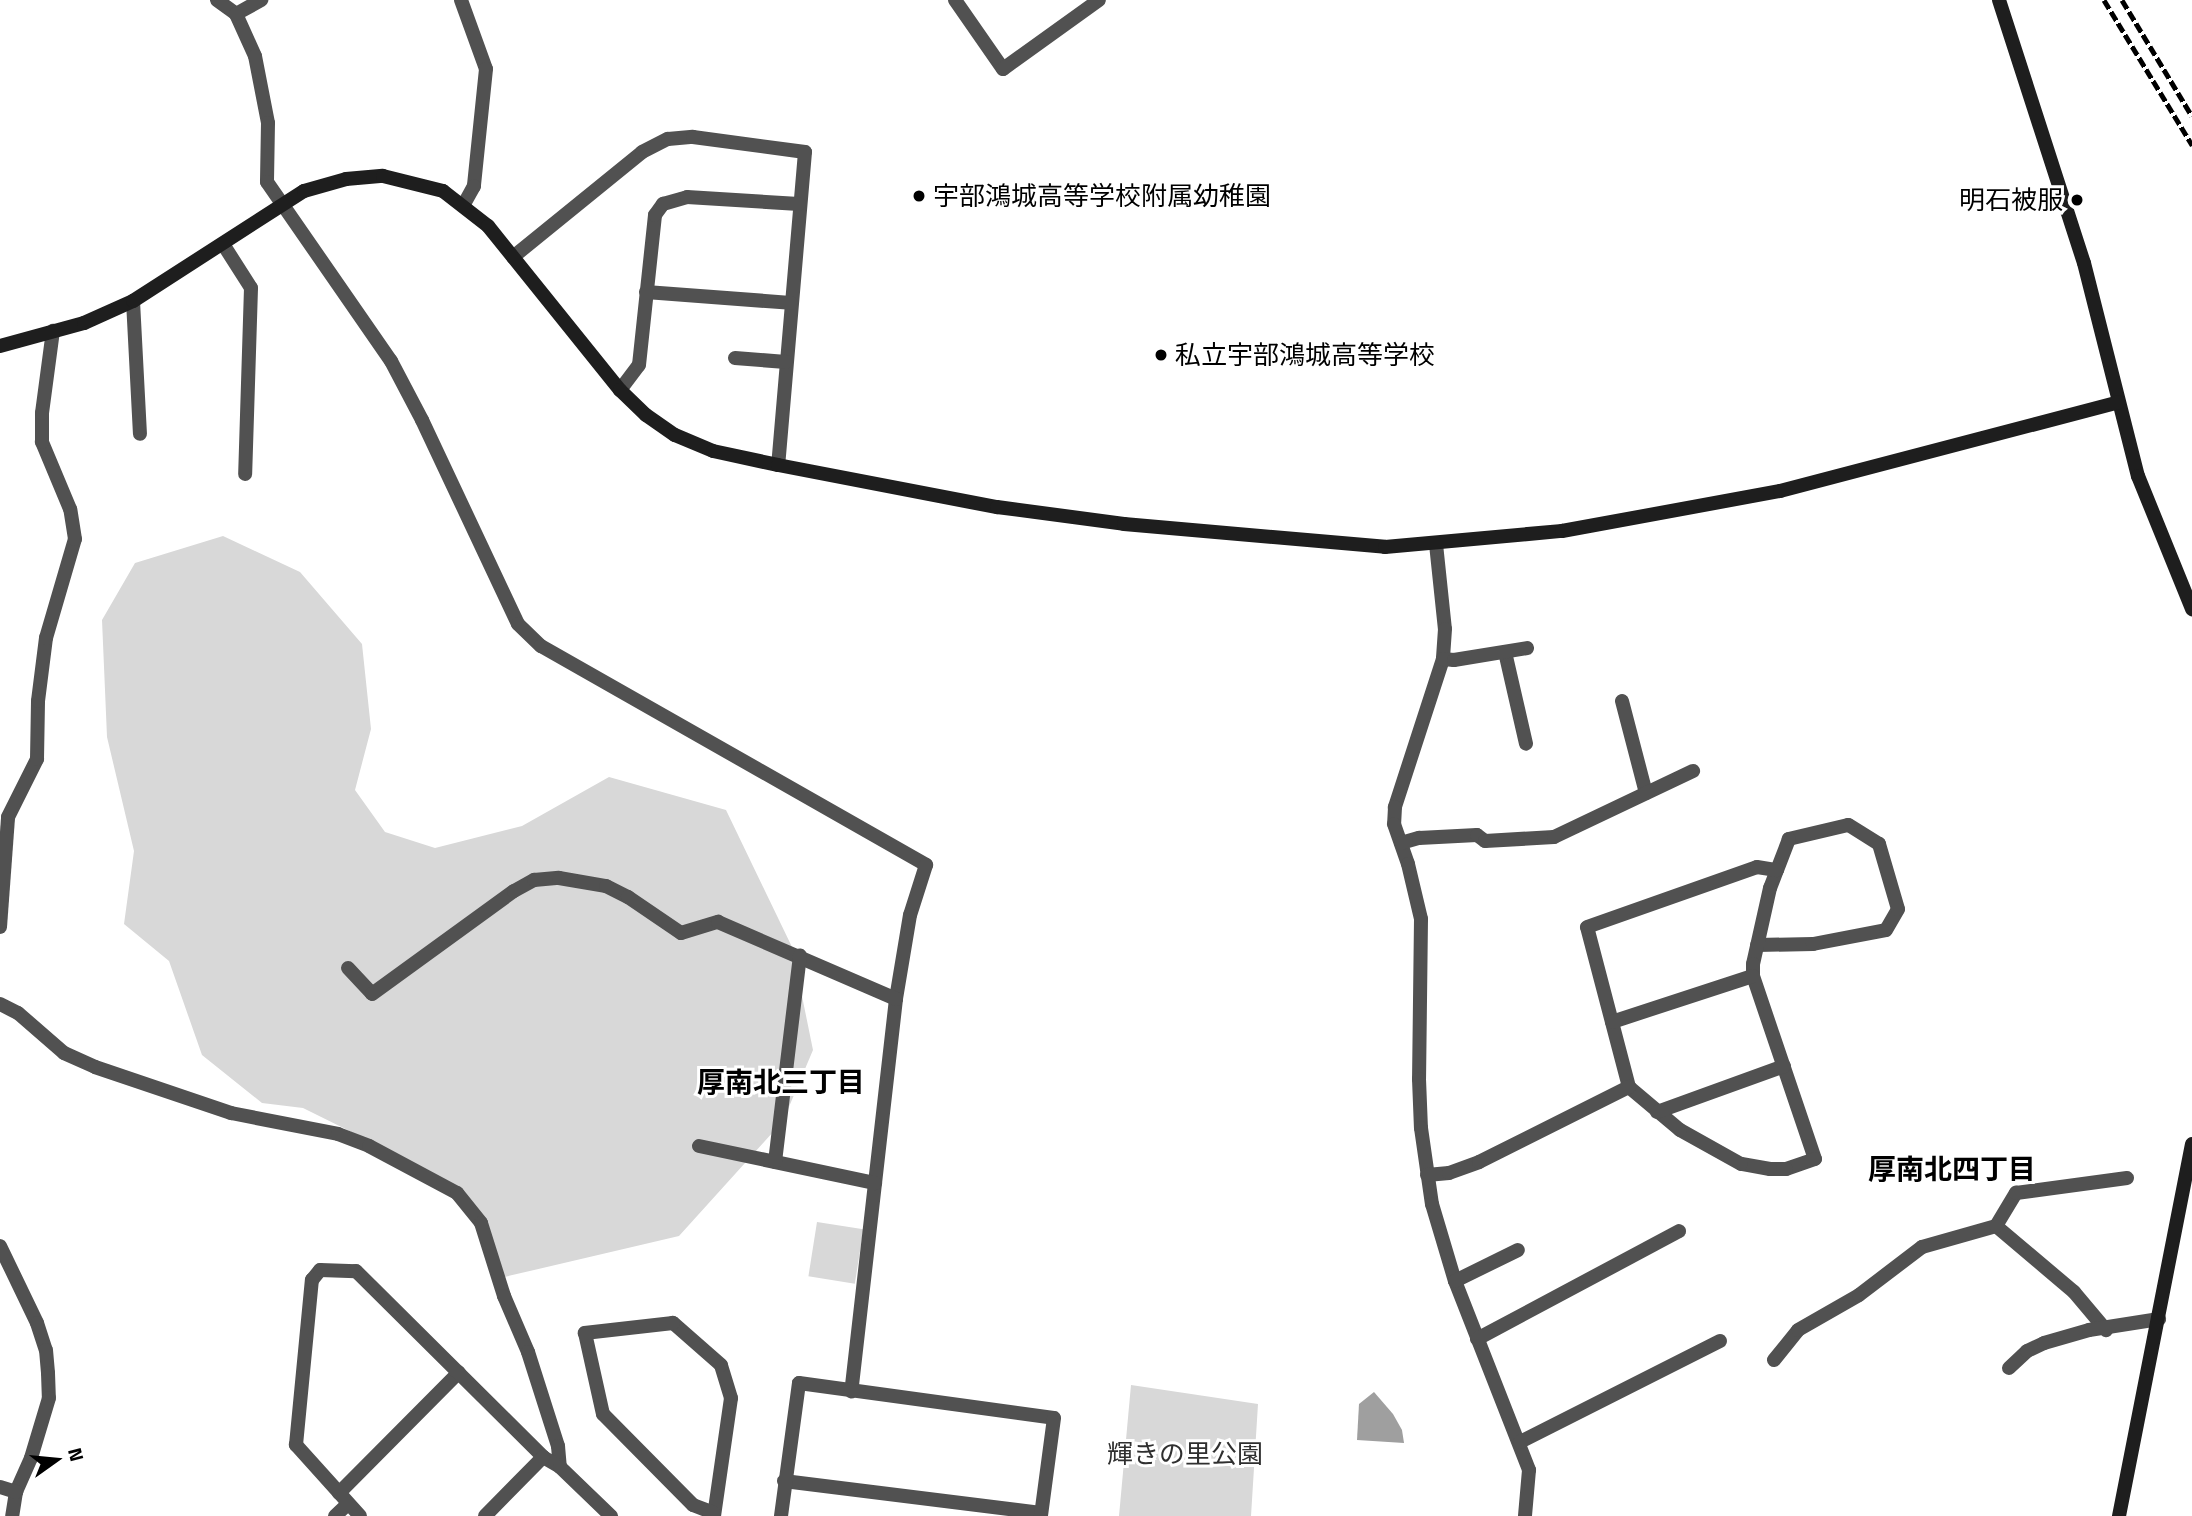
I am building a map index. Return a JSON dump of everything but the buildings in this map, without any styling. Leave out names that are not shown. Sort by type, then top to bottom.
[{"type":"street","points":[[217,0],[236,15],[248,36],[264,92],[268,123],[267,182],[391,361],[422,419],[510,610],[526,634],[541,646],[926,864],[910,915],[896,999],[851,1391]]},
{"type":"street","points":[[236,15],[261,0]]},
{"type":"street","points":[[461,0],[486,69],[474,186],[464,204]]},
{"type":"street","points":[[955,0],[1003,69],[1099,0]]},
{"type":"street","points":[[1999,0],[2084,263],[2138,476],[2192,609]]},
{"type":"street","points":[[513,257],[642,152],[668,139],[694,137],[804,152],[778,465]]},
{"type":"street","points":[[0,346],[84,323],[133,301],[304,191],[325,183],[383,176],[425,184],[464,204],[488,226],[620,390],[646,415],[675,435],[713,452],[778,465],[997,507],[1124,524],[1385,547],[1562,531],[1780,491],[2119,402]]},
{"type":"street","points":[[620,390],[639,365],[655,215],[663,204],[687,197],[799,204]]},
{"type":"street","points":[[223,244],[251,288],[245,474]]},
{"type":"street","points":[[646,292],[791,303]]},
{"type":"street","points":[[133,301],[140,434]]},
{"type":"street","points":[[0,927],[8,817],[37,759],[38,701],[46,638],[75,539],[70,509],[42,442],[42,413],[53,331]]},
{"type":"street","points":[[735,358],[786,362]]},
{"type":"street","points":[[1436,544],[1445,629],[1443,659],[1395,807],[1394,824],[1421,919],[1419,1079],[1432,1204],[1455,1281],[1529,1470],[1525,1516]]},
{"type":"street","points":[[1443,659],[1454,660],[1527,648]]},
{"type":"street","points":[[1505,652],[1526,744]]},
{"type":"street","points":[[1622,701],[1646,793]]},
{"type":"street","points":[[1401,843],[1419,838],[1477,835],[1485,841],[1554,837],[1693,771]]},
{"type":"street","points":[[1757,945],[1813,944],[1886,930],[1898,909],[1879,844],[1848,825],[1788,839],[1777,870],[1757,945],[1753,976],[1815,1159],[1786,1168],[1770,1169],[1741,1164],[1680,1129],[1629,1087],[1587,927],[1757,867],[1777,870]]},
{"type":"street","points":[[348,968],[372,995],[514,891],[534,880],[559,878],[606,886],[628,897],[681,933],[718,922],[896,999]]},
{"type":"street","points":[[775,1162],[800,956]]},
{"type":"street","points":[[1612,1022],[1753,976]]},
{"type":"street","points":[[0,1004],[18,1013],[64,1054],[95,1067],[231,1113],[338,1134],[369,1146],[457,1192],[481,1223],[504,1296],[528,1352],[558,1446],[560,1467]]},
{"type":"street","points":[[1657,1112],[1784,1066]]},
{"type":"street","points":[[1427,1175],[1449,1173],[1479,1162],[1629,1087]]},
{"type":"street","points":[[2119,1516],[2192,1144]]},
{"type":"street","points":[[699,1146],[875,1183]]},
{"type":"street","points":[[1774,1360],[1798,1330],[1859,1295],[1922,1247],[1996,1226],[2016,1193],[2127,1178]]},
{"type":"street","points":[[1996,1226],[2074,1292],[2106,1330]]},
{"type":"street","points":[[1477,1339],[1679,1231]]},
{"type":"street","points":[[0,1246],[37,1323],[46,1350],[48,1373],[48,1398],[42,1423],[16,1492],[12,1516]]},
{"type":"street","points":[[1455,1281],[1518,1250]]},
{"type":"street","points":[[360,1516],[296,1445],[312,1280],[320,1270],[356,1271],[543,1457],[560,1467],[611,1516]]},
{"type":"street","points":[[2009,1368],[2027,1351],[2044,1343],[2089,1330],[2106,1330],[2159,1319]]},
{"type":"street","points":[[673,1323],[721,1365],[731,1398],[714,1515],[693,1505],[603,1415],[585,1333],[673,1323]]},
{"type":"street","points":[[1520,1442],[1720,1341]]},
{"type":"street","points":[[335,1516],[343,1499],[459,1372]]},
{"type":"street","points":[[781,1516],[784,1481],[799,1383],[1054,1418],[1041,1515],[784,1481]]},
{"type":"street","points":[[485,1516],[543,1457]]},
{"type":"street","points":[[0,1487],[16,1492]]},
{"type":"green space","points":[[223,536],[300,572],[362,644],[371,729],[355,790],[385,832],[435,848],[522,826],[609,777],[726,810],[792,947],[813,1050],[783,1121],[679,1236],[500,1278],[465,1194],[390,1151],[303,1108],[262,1103],[202,1055],[169,961],[124,924],[134,851],[107,737],[102,620],[135,563]]},
{"type":"green space","points":[[817,1222],[863,1229],[855,1284],[808,1276]]},
{"type":"green space","name":"輝きの里公園","points":[[1131,1385],[1258,1404],[1251,1516],[1119,1516]]},
{"type":"shaded area","points":[[1374,1392],[1393,1414],[1402,1430],[1404,1443],[1357,1440],[1359,1404]]},
{"type":"railway","points":[[2104,0],[2192,145]]},
{"type":"railway","points":[[2122,0],[2192,116]]},
{"type":"place","name":"宇部鴻城高等学校附属幼稚園","points":[[919,196]]},
{"type":"place","name":"明石被服","points":[[2077,200]]},
{"type":"place","name":"私立宇部鴻城高等学校","points":[[1161,355]]},
{"type":"district","name":"厚南北三丁目","points":[[781,1082]]},
{"type":"district","name":"厚南北四丁目","points":[[1952,1169]]}]
